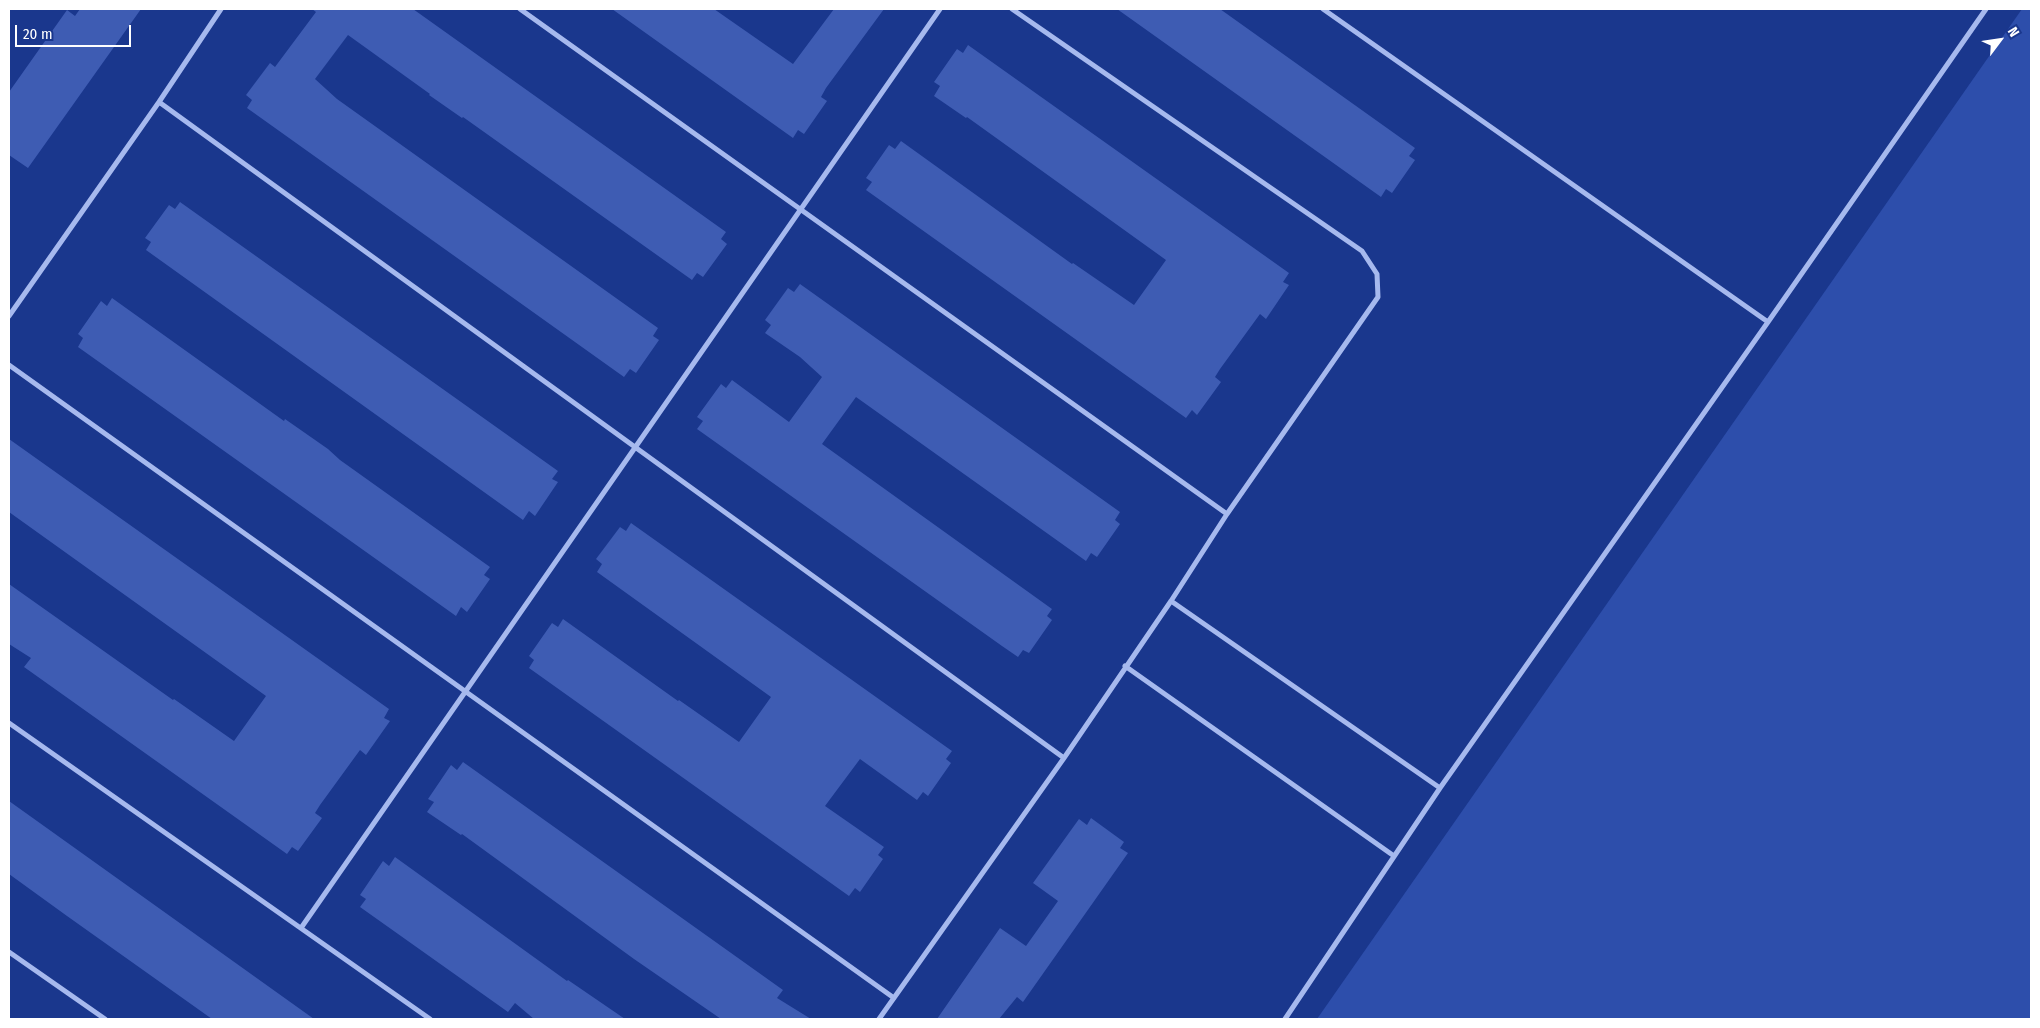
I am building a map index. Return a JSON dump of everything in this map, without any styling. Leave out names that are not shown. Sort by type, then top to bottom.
[{"type":"street","points":[[9,316],[159,102],[221,9]]},
{"type":"street","points":[[520,9],[1227,514]]},
{"type":"street","points":[[301,928],[940,9]]},
{"type":"street","points":[[879,1019],[1064,758],[1227,514],[1378,297],[1377,274],[1362,251],[1012,9]]},
{"type":"street","points":[[1323,9],[1768,322]]},
{"type":"street","points":[[1285,1019],[1440,788],[1986,9]]},
{"type":"street","points":[[159,102],[1064,758]]},
{"type":"street","points":[[9,365],[894,998]]},
{"type":"street","points":[[1171,600],[1440,788]]},
{"type":"street","points":[[1125,666],[1394,856]]},
{"type":"street","points":[[9,723],[430,1019]]},
{"type":"street","points":[[9,952],[105,1019]]},
{"type":"shaded area","points":[[2022,9],[2031,9],[2031,1019],[1317,1019]]},
{"type":"building","points":[[80,9],[141,9],[28,168],[9,155],[9,92],[67,10],[75,16]]},
{"type":"building","points":[[312,9],[413,9],[726,232],[721,239],[727,244],[703,277],[697,273],[692,280],[463,117],[429,95],[348,35],[315,79],[337,99],[658,328],[653,336],[659,340],[636,373],[630,369],[624,377],[247,108],[252,100],[246,95],[270,63],[275,67],[316,12]]},
{"type":"building","points":[[612,9],[714,9],[793,64],[834,9],[884,9],[826,88],[821,97],[827,101],[804,134],[798,130],[793,138]]},
{"type":"building","points":[[1117,9],[1220,9],[1415,148],[1409,156],[1415,160],[1392,193],[1386,189],[1381,197]]},
{"type":"building","points":[[968,45],[1289,273],[1283,282],[1289,285],[1266,319],[1260,314],[1220,369],[1215,377],[1221,382],[1197,415],[1192,410],[1186,418],[866,190],[872,182],[866,178],[889,145],[895,149],[901,141],[1072,264],[1134,305],[1166,260],[967,117],[934,96],[940,86],[934,82],[957,49],[963,53]]},
{"type":"building","points":[[180,202],[558,471],[552,479],[558,482],[535,516],[529,511],[523,520],[146,250],[151,242],[145,238],[169,205],[175,209]]},
{"type":"building","points":[[800,284],[1120,512],[1115,520],[1120,524],[1097,557],[1091,553],[1086,561],[856,397],[822,444],[1052,609],[1047,616],[1052,620],[1029,653],[1023,650],[1018,657],[697,429],[703,421],[697,417],[721,384],[726,388],[732,380],[789,422],[822,377],[800,357],[765,333],[771,325],[765,320],[788,288],[794,292]]},
{"type":"building","points":[[112,298],[284,421],[285,419],[328,449],[340,460],[490,567],[484,575],[490,579],[467,612],[461,607],[456,616],[78,347],[83,338],[78,334],[101,301],[107,306]]},
{"type":"building","points":[[9,439],[389,709],[384,718],[390,721],[366,755],[360,750],[320,805],[315,813],[322,818],[298,851],[292,847],[287,854],[24,667],[31,658],[9,644],[9,584],[234,741],[266,696],[9,512]]},
{"type":"building","points":[[631,523],[952,751],[946,759],[951,763],[928,796],[923,792],[917,800],[860,759],[825,806],[884,847],[878,855],[883,859],[860,892],[855,888],[849,896],[529,668],[534,660],[529,656],[552,623],[558,627],[563,619],[739,742],[771,697],[597,572],[602,564],[596,559],[620,527],[626,531]]},
{"type":"building","points":[[463,762],[783,990],[777,998],[811,1019],[721,1019],[634,959],[462,834],[427,812],[434,802],[428,799],[451,765],[457,770]]},
{"type":"building","points":[[9,801],[314,1019],[212,1019],[67,916],[9,874]]},
{"type":"building","points":[[1091,818],[1124,842],[1120,848],[1128,853],[1023,1002],[1017,997],[999,1019],[937,1019],[1000,928],[1026,946],[1058,901],[1033,883],[1079,819],[1087,825]]},
{"type":"building","points":[[395,857],[567,981],[625,1019],[534,1019],[515,1003],[508,1012],[360,907],[366,899],[360,895],[383,861],[389,866]]}]
